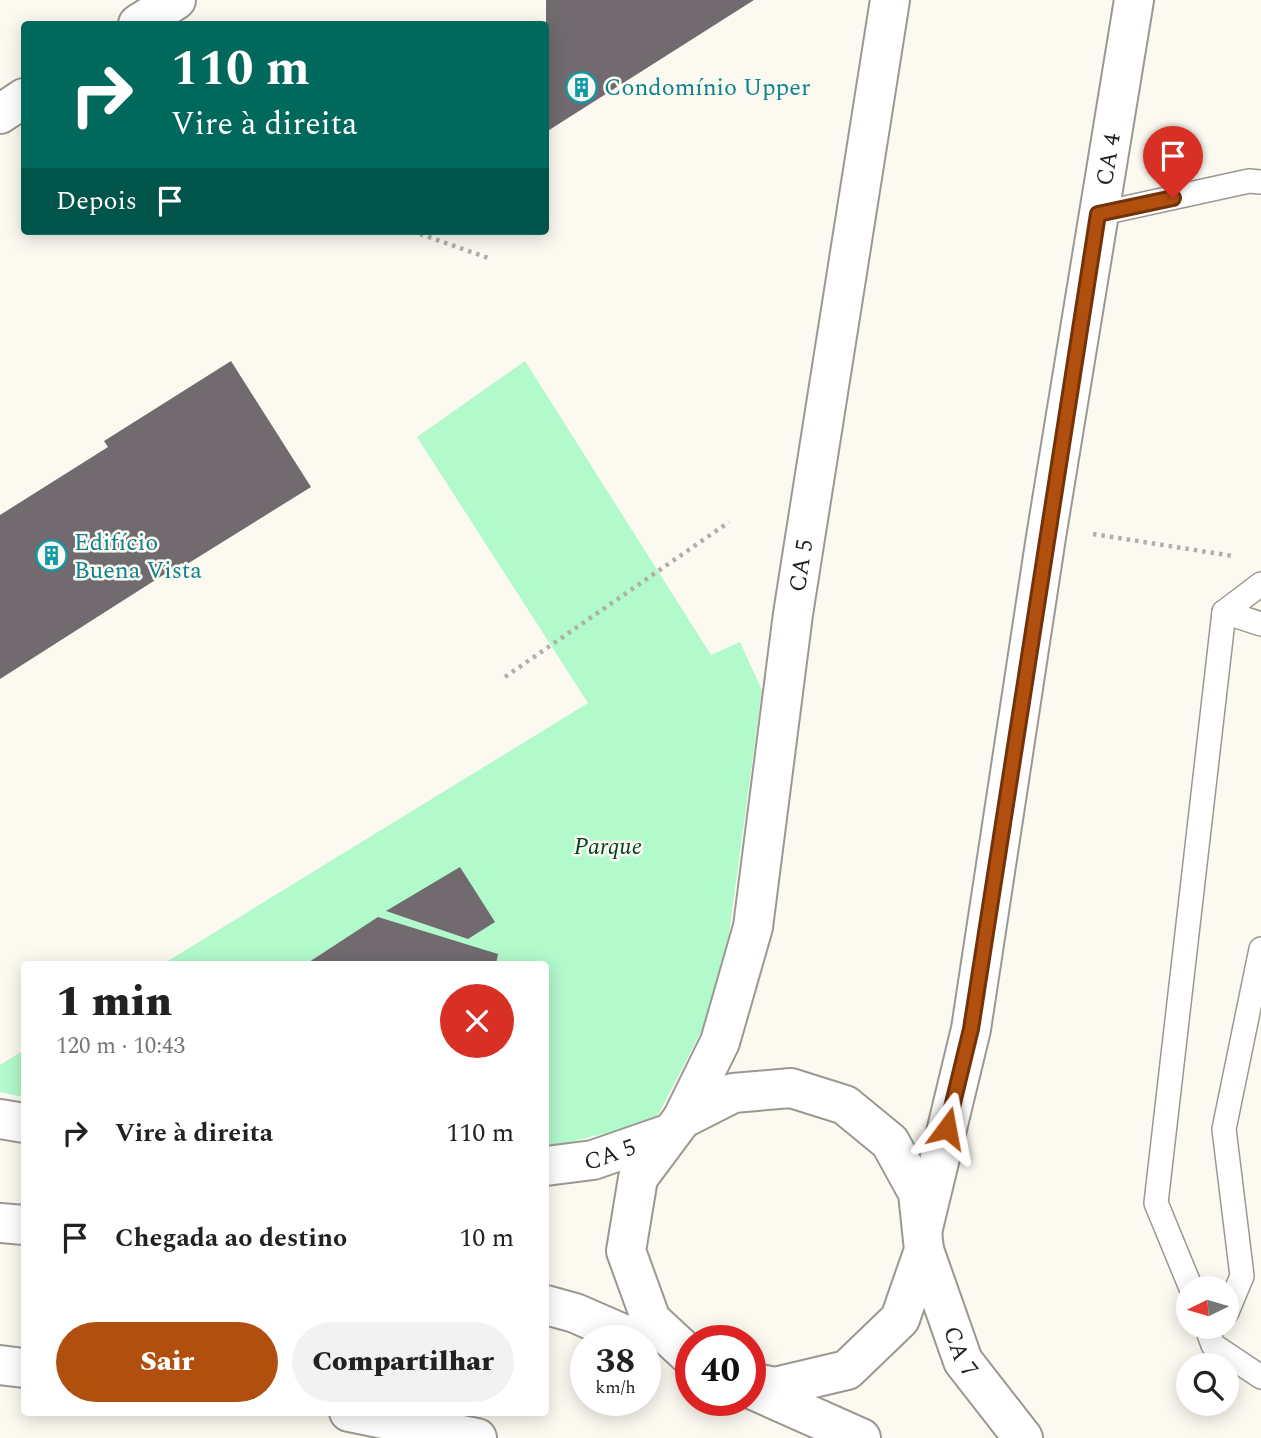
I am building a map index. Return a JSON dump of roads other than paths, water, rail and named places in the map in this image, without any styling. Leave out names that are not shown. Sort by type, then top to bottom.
[{"type":"street","points":[[143,21],[176,0]]},
{"type":"street","name":"CA 5","points":[[549,1166],[593,1160],[677,1126],[720,1042],[753,927],[793,614],[890,0]]},
{"type":"street","name":"CA 4","points":[[766,1385],[775,1387],[847,1370],[900,1319],[924,1239],[971,1029],[1049,522],[1134,0]]},
{"type":"street","points":[[0,114],[21,100]]},
{"type":"street","name":"CA 7","points":[[677,1126],[733,1093],[791,1088],[845,1105],[890,1142],[918,1193],[924,1239],[963,1361],[1023,1438]]},
{"type":"street","points":[[0,1119],[21,1122]]},
{"type":"street","points":[[675,1342],[651,1320],[626,1251],[638,1178],[677,1126]]},
{"type":"street","points":[[0,1223],[21,1225]]},
{"type":"street","points":[[549,1306],[603,1325]]},
{"type":"street","points":[[0,1365],[21,1368]]},
{"type":"street","points":[[766,1396],[861,1438]]},
{"type":"street","points":[[369,1416],[477,1438]]},
{"type":"lane","points":[[1098,214],[1249,181],[1261,182]]},
{"type":"lane","points":[[1186,1276],[1156,1203],[1224,612],[1261,584]]},
{"type":"lane","points":[[1224,612],[1261,624]]},
{"type":"lane","points":[[1239,1283],[1242,1276],[1224,1129],[1261,949]]},
{"type":"lane","points":[[1220,1339],[1261,1377]]},
{"type":"place","name":"Condomínio Upper","points":[[581,87]]},
{"type":"place","name":"Edifício Buena Vista","points":[[51,556]]},
{"type":"park label","name":"Parque","points":[[608,846]]}]
